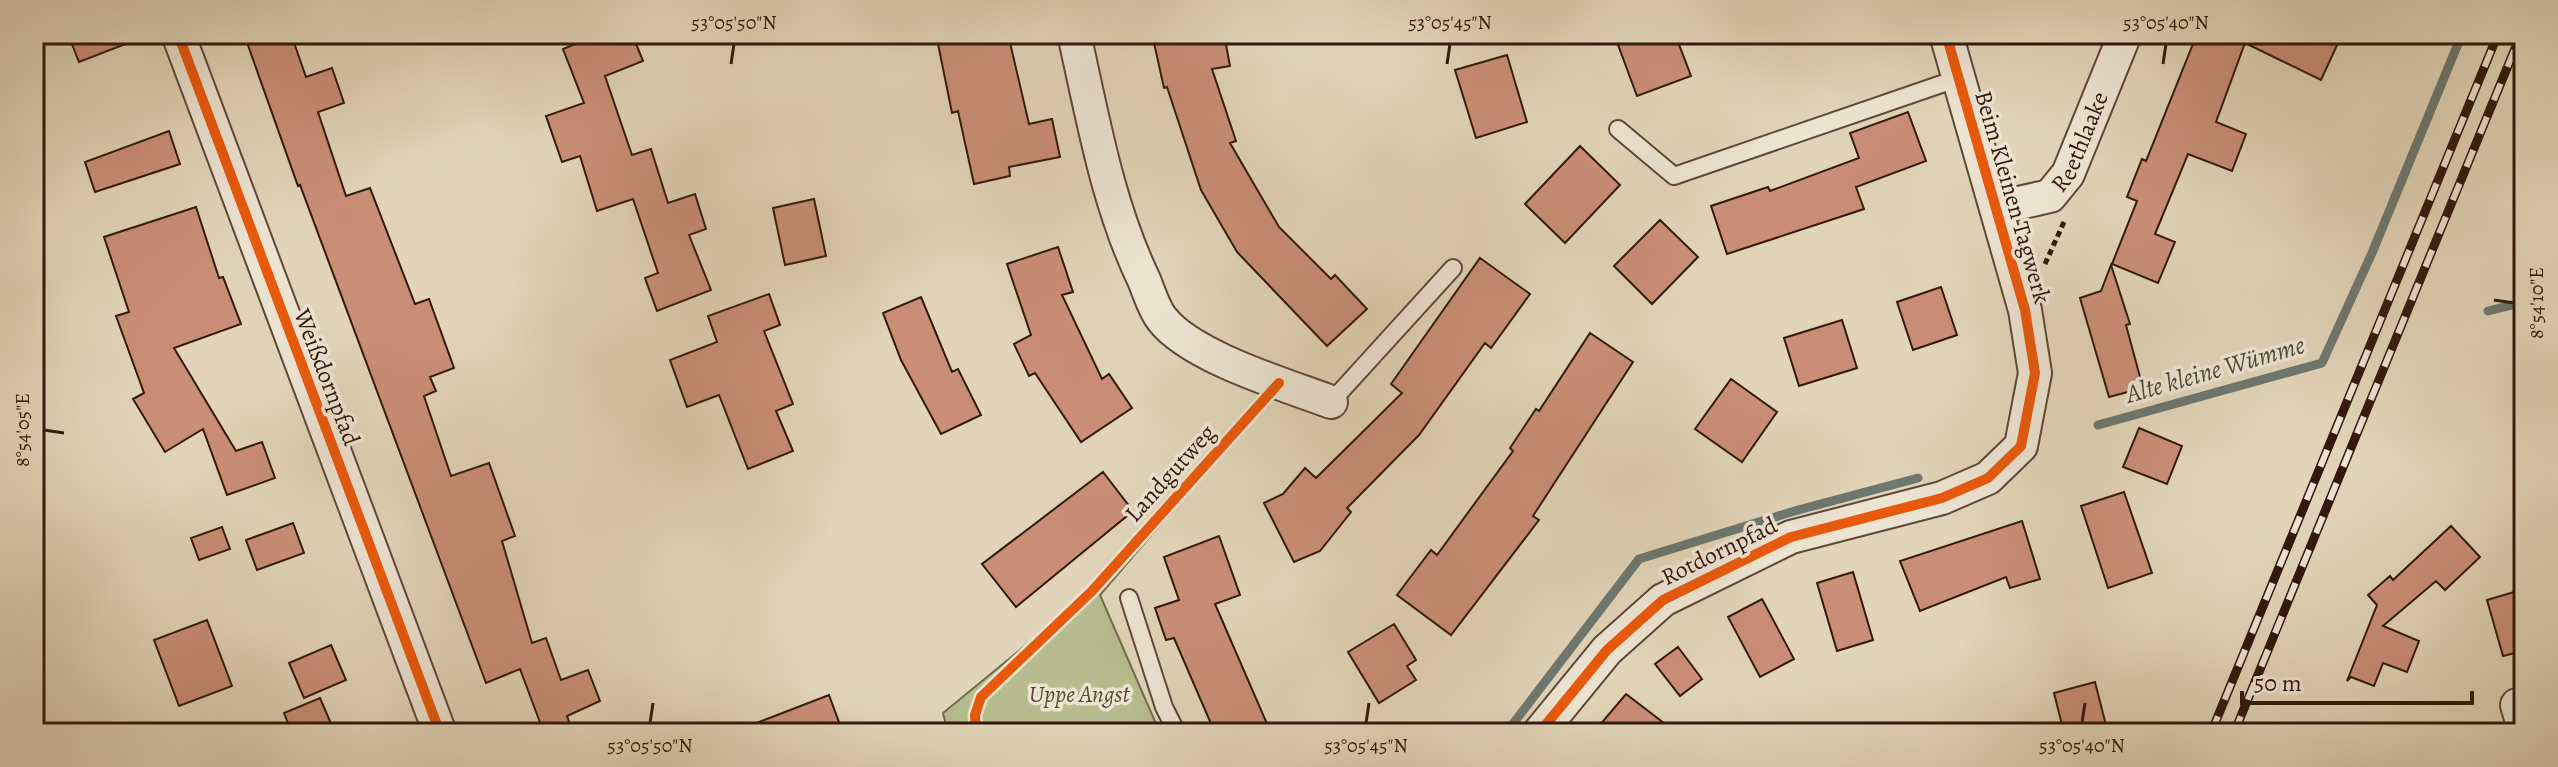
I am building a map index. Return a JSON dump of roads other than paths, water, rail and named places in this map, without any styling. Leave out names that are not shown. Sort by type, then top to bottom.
[{"type":"street","name":"Weißdornpfad","points":[[178,34],[440,733]]},
{"type":"street","points":[[1074,34],[1106,179],[1125,241],[1162,320],[1190,343],[1279,383],[1331,402]]},
{"type":"street","name":"Beim Kleinen Tagwerk","points":[[1946,34],[2025,310],[2035,373]]},
{"type":"street","name":"Reethlaake","points":[[1996,208],[2050,196],[2068,174],[2125,34]]},
{"type":"street","name":"Rotdornpfad","points":[[1539,733],[1607,650],[1663,600],[1791,537],[1942,498],[1988,478],[2021,446],[2035,373]]},
{"type":"street","points":[[2524,703],[2517,705],[2524,729]]},
{"type":"lane","points":[[1618,129],[1674,176],[1959,78]]},
{"type":"lane","points":[[1331,402],[1453,268]]},
{"type":"lane","points":[[1129,598],[1164,707],[1177,733]]},
{"type":"waterway","name":"Alte kleine Wümme","points":[[2098,425],[2322,363],[2372,253],[2462,34]]},
{"type":"waterway","name":"Alte kleine Wümme","points":[[2488,311],[2524,302]]},
{"type":"waterway","name":"Alte kleine Wümme","points":[[1506,733],[1639,559],[1798,510],[1918,478]]},
{"type":"railway","points":[[2211,733],[2498,34]]},
{"type":"railway","points":[[2234,733],[2521,34]]},
{"type":"park label","name":"Uppe Angst","points":[[1079,694]]}]
